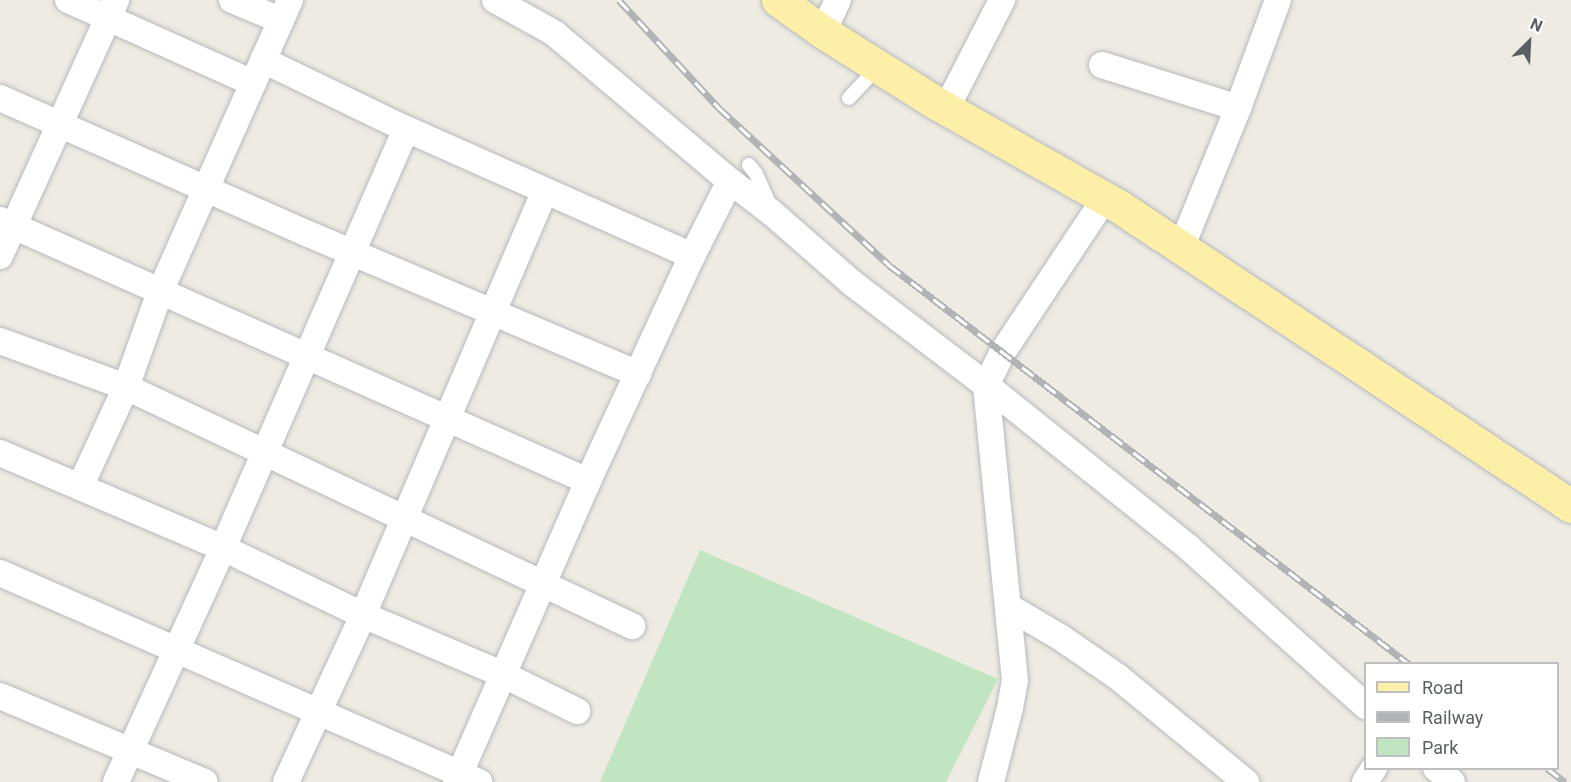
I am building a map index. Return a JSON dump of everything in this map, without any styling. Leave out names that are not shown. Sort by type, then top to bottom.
[{"type":"main road","points":[[778,0],[823,32],[946,109],[1104,198],[1571,506]]},
{"type":"street","points":[[68,0],[113,9],[258,71],[406,129],[692,256]]},
{"type":"street","points":[[80,487],[126,387],[160,292],[285,10],[232,0]]},
{"type":"street","points":[[495,0],[554,33],[739,173],[772,213],[852,283],[986,385],[1188,547],[1364,705]]},
{"type":"street","points":[[823,32],[838,0]]},
{"type":"street","points":[[946,109],[1002,0]]},
{"type":"street","points":[[1181,248],[1238,108],[1278,0]]},
{"type":"street","points":[[0,256],[6,223],[60,124],[113,9]]},
{"type":"street","points":[[1102,65],[1238,108]]},
{"type":"street","points":[[0,98],[353,253],[638,374]]},
{"type":"street","points":[[116,782],[223,548],[406,129]]},
{"type":"street","points":[[0,573],[318,710],[465,779],[502,674],[588,482],[692,256],[739,173]]},
{"type":"street","points":[[286,782],[363,615],[545,191]]},
{"type":"street","points":[[991,782],[1015,681],[986,385],[1002,353],[1104,198]]},
{"type":"street","points":[[6,223],[588,482]]},
{"type":"street","points":[[0,341],[126,387],[632,626]]},
{"type":"street","points":[[0,453],[223,548],[363,615],[502,674],[577,711]]},
{"type":"street","points":[[1009,607],[1060,637],[1118,677],[1246,782]]},
{"type":"street","points":[[0,696],[205,782]]},
{"type":"street","points":[[1438,770],[1452,782]]},
{"type":"lane","points":[[849,98],[879,67]]},
{"type":"green space","points":[[700,550],[998,679],[946,782],[600,782]]},
{"type":"railway","points":[[619,0],[719,108],[889,265],[1406,662]]},
{"type":"railway","points":[[1550,770],[1565,782]]}]
